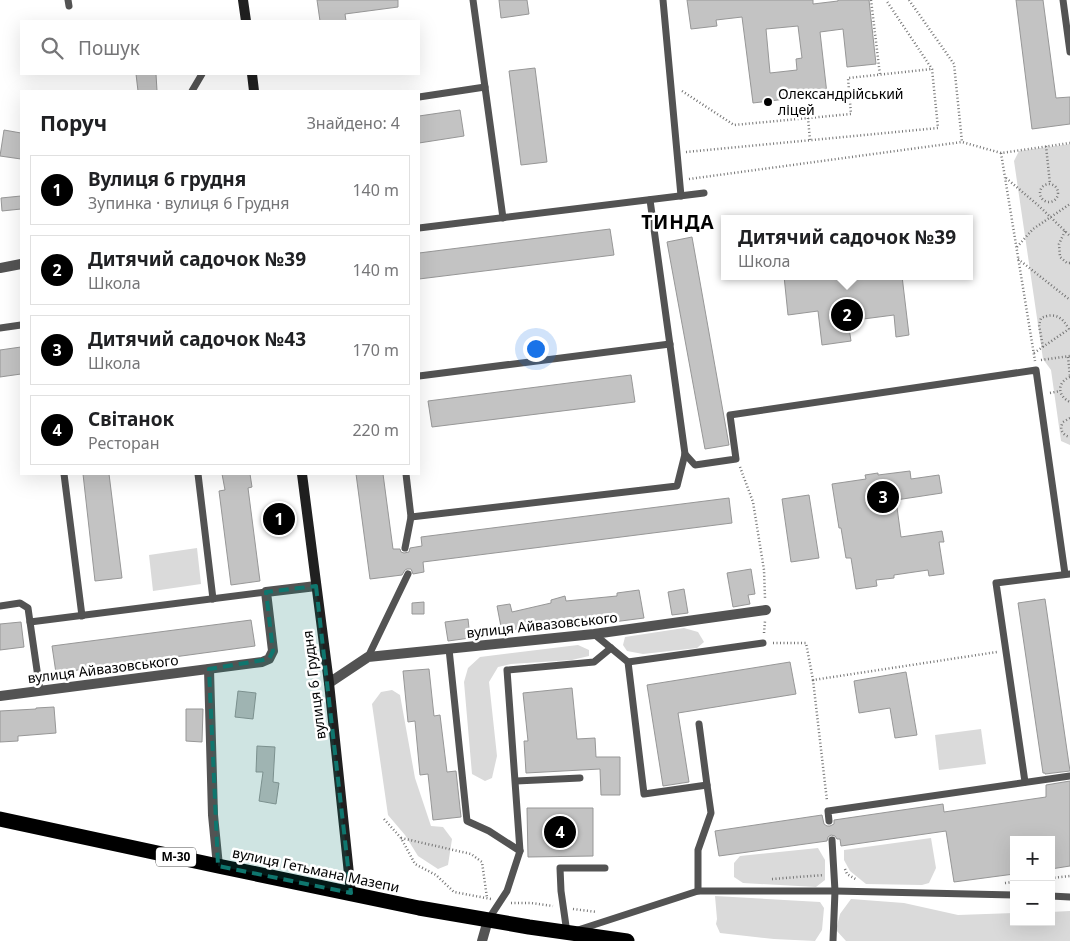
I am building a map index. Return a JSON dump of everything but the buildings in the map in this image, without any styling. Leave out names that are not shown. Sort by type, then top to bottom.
[{"type":"highway","name":"вулиця Гетьмана Мазепи","points":[[0,819],[419,908],[567,933],[627,941]]},
{"type":"street","points":[[243,0],[246,20]]},
{"type":"street","points":[[252,75],[254,90]]},
{"type":"street","points":[[0,268],[20,264]]},
{"type":"street","name":"вулиця 6 Грудня","points":[[302,475],[329,683],[351,893]]},
{"type":"street","points":[[266,592],[316,586]]},
{"type":"street","name":"вулиця Айвазовського","points":[[0,696],[262,662],[269,659],[273,651],[266,592]]},
{"type":"street","name":"вулиця Айвазовського","points":[[329,683],[368,657],[594,634],[766,610]]},
{"type":"street","points":[[209,669],[213,815],[218,866]]},
{"type":"street","points":[[482,941],[488,920]]},
{"type":"lane","points":[[473,0],[503,218]]},
{"type":"lane","points":[[663,0],[681,196]]},
{"type":"lane","points":[[1063,0],[1070,52]]},
{"type":"lane","points":[[193,90],[201,75]]},
{"type":"lane","points":[[420,97],[485,87]]},
{"type":"lane","points":[[420,228],[704,193]]},
{"type":"lane","points":[[411,517],[677,486],[685,454],[650,200]]},
{"type":"lane","points":[[0,328],[20,325]]},
{"type":"lane","points":[[420,376],[670,344]]},
{"type":"lane","points":[[685,454],[695,465],[736,459],[730,415],[1036,370],[1067,574],[996,583],[1024,782]]},
{"type":"lane","points":[[64,475],[82,616]]},
{"type":"lane","points":[[198,475],[213,599]]},
{"type":"lane","points":[[405,548],[411,517],[406,475]]},
{"type":"lane","points":[[368,657],[408,574]]},
{"type":"lane","points":[[30,622],[266,592]]},
{"type":"lane","points":[[0,606],[20,603],[28,608],[40,691]]},
{"type":"lane","points":[[594,634],[628,662],[644,794],[707,785]]},
{"type":"lane","points":[[628,662],[762,643]]},
{"type":"lane","points":[[488,920],[507,891],[520,851],[507,670],[594,662],[611,648]]},
{"type":"lane","points":[[449,649],[467,821],[489,831],[520,851]]},
{"type":"lane","points":[[698,724],[711,813],[698,850],[698,891]]},
{"type":"lane","points":[[829,821],[828,811],[1070,776]]},
{"type":"lane","points":[[516,781],[580,778]]},
{"type":"lane","points":[[832,840],[835,891],[832,941]]},
{"type":"lane","points":[[605,868],[560,868],[567,933],[698,891],[835,891],[1010,895]]},
{"type":"lane","points":[[1055,896],[1070,897]]},
{"type":"path","points":[[871,0],[880,74]]},
{"type":"path","points":[[677,153],[938,128],[932,69],[886,0]]},
{"type":"path","points":[[909,0],[954,64],[962,142],[1001,153],[1070,143]]},
{"type":"path","points":[[671,83],[734,125],[851,114],[848,78],[932,69]]},
{"type":"path","points":[[808,118],[810,140]]},
{"type":"path","points":[[1046,146],[1050,184]]},
{"type":"path","points":[[1001,153],[1035,361],[1069,357],[1070,376],[1064,380],[1060,387],[1061,395],[1070,402]]},
{"type":"path","points":[[1005,177],[1070,236]]},
{"type":"path","points":[[1054,184],[1058,189],[1057,198],[1050,202],[1044,200],[1040,196],[1040,190],[1044,185],[1054,184]]},
{"type":"path","points":[[1039,206],[1044,200]]},
{"type":"path","points":[[1016,248],[1033,229],[1070,204]]},
{"type":"path","points":[[1065,231],[1059,244],[1060,256],[1067,263],[1070,263]]},
{"type":"path","points":[[1018,258],[1070,300]]},
{"type":"path","points":[[1034,353],[1043,347],[1069,329],[1064,321],[1055,315],[1041,318],[1039,326],[1043,347]]},
{"type":"path","points":[[1070,418],[1063,422],[1061,427],[1062,433],[1070,437]]},
{"type":"path","points":[[736,459],[753,502],[764,570],[766,610],[762,643],[806,643],[813,680],[828,811]]},
{"type":"path","points":[[813,680],[1006,651]]},
{"type":"path","points":[[384,819],[401,838],[415,864],[436,875],[454,892],[500,902],[531,904]]},
{"type":"path","points":[[401,838],[471,854],[482,862],[487,898]]},
{"type":"path","points":[[844,868],[847,874],[860,882]]},
{"type":"path","points":[[1055,878],[1070,876]]},
{"type":"highlighted area","points":[[316,586],[351,893],[218,866],[209,669],[269,659],[273,651],[266,592]]},
{"type":"shaded area","points":[[1070,144],[1070,445],[1061,441],[1051,370],[1043,359],[1014,161],[1019,151]]},
{"type":"shaded area","points":[[197,548],[201,584],[153,591],[149,555]]},
{"type":"shaded area","points":[[684,628],[698,632],[704,642],[697,648],[643,654],[627,651],[623,645],[625,637]]},
{"type":"shaded area","points":[[578,645],[589,650],[589,656],[572,660],[511,664],[498,667],[489,682],[497,756],[492,778],[485,781],[472,774],[464,682],[468,668],[480,657]]},
{"type":"shaded area","points":[[392,690],[400,695],[415,778],[431,826],[443,827],[452,839],[448,865],[438,869],[418,856],[405,835],[388,815],[372,704],[381,692]]},
{"type":"shaded area","points":[[981,729],[986,764],[939,770],[935,735]]},
{"type":"shaded area","points":[[931,838],[936,868],[929,883],[922,885],[866,884],[850,871],[844,860],[844,850]]},
{"type":"shaded area","points":[[818,848],[825,860],[825,880],[816,887],[743,883],[734,877],[734,863],[740,856]]},
{"type":"shaded area","points":[[715,896],[820,902],[824,908],[822,930],[815,941],[720,933],[716,924]]},
{"type":"shaded area","points":[[851,899],[904,903],[958,915],[1010,913],[1010,926],[1055,926],[1055,912],[1070,911],[1070,941],[846,941],[836,930],[840,914]]},
{"type":"place","name":"Олександрійський ліцей","points":[[768,102]]},
{"type":"place","name":"Дитячий садочок №39","points":[[847,315]]},
{"type":"place","name":"Дитячий садочок №43","points":[[883,497]]},
{"type":"place","name":"Вулиця 6 грудня","points":[[279,519]]},
{"type":"place","name":"Світанок","points":[[560,832]]},
{"type":"district","name":"ТИНДА","points":[[678,222]]}]
